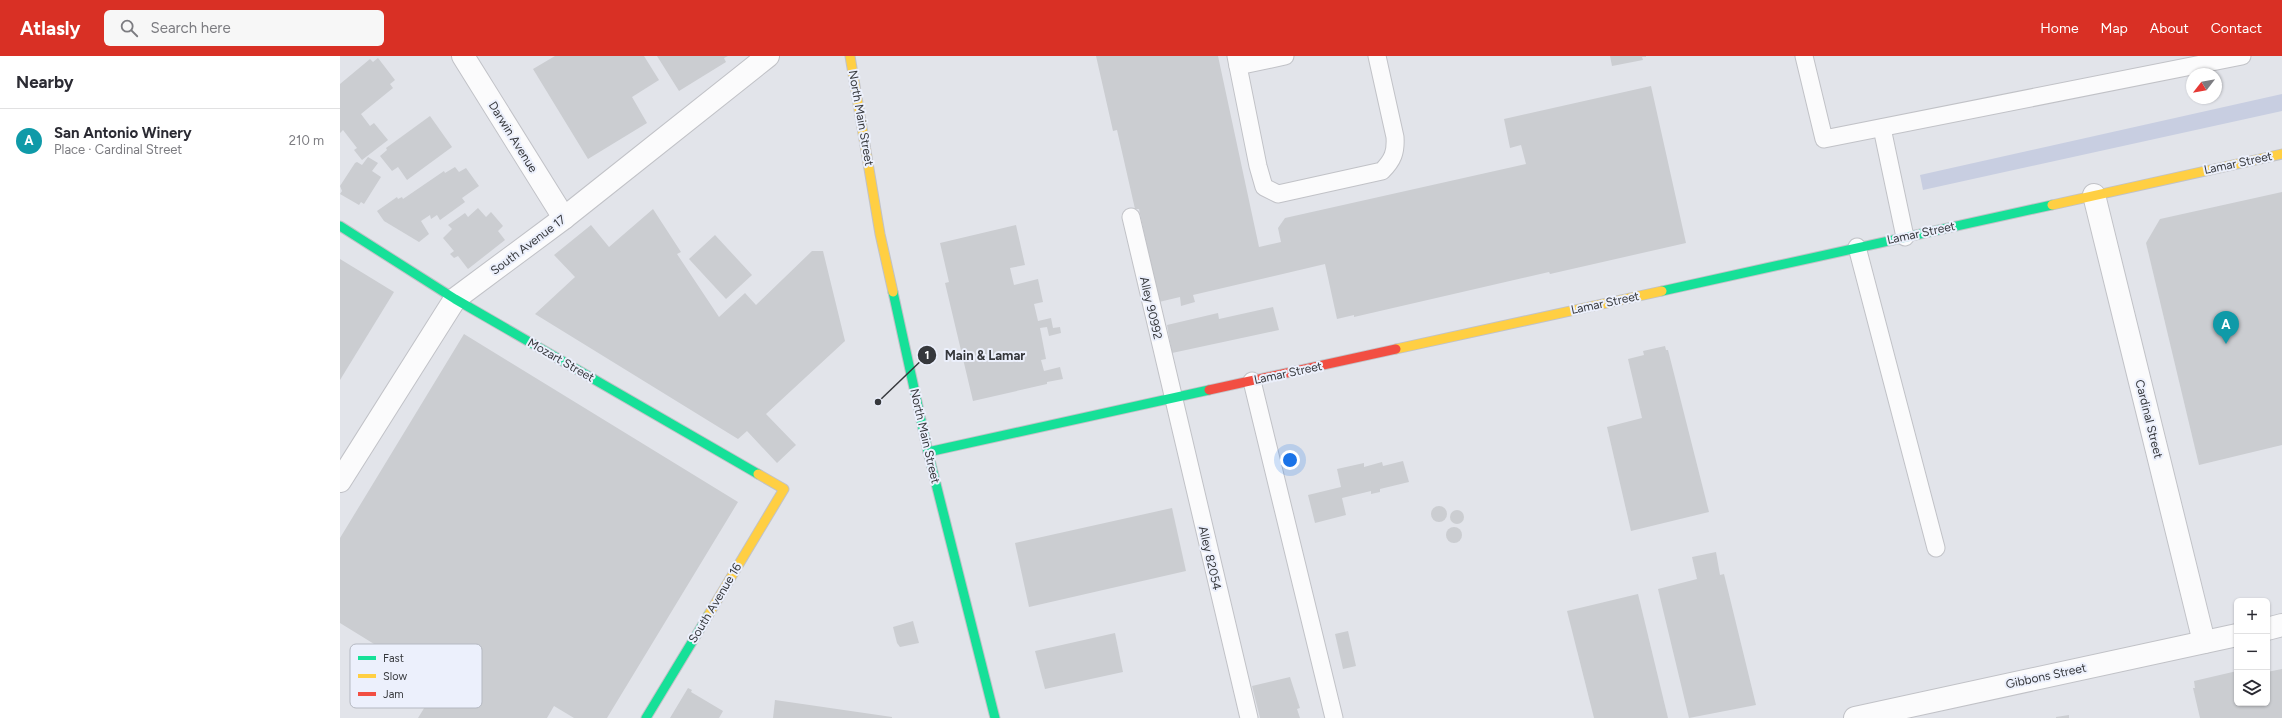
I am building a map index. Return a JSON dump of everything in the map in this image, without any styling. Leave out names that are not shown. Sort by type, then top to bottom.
[{"type":"street","name":"Darwin Avenue","points":[[463,56],[564,218]]},
{"type":"street","name":"South Avenue 17","points":[[340,480],[456,299],[564,218],[768,56]]},
{"type":"street","name":"North Main Street","points":[[850,56],[880,234],[928,452],[995,718]]},
{"type":"street","name":"Lamar Street","points":[[928,452],[2282,154]]},
{"type":"street","name":"Cardinal Street","points":[[2094,195],[2204,642]]},
{"type":"street","name":"Mozart Street","points":[[340,226],[456,299],[784,489]]},
{"type":"street","name":"South Avenue 16","points":[[646,718],[784,489]]},
{"type":"street","points":[[2270,627],[2282,625]]},
{"type":"street","name":"Gibbons Street","points":[[1854,718],[2234,636]]},
{"type":"lane","points":[[1285,56],[1237,61],[1258,166],[1264,187],[1278,194],[1382,171],[1391,163],[1396,150],[1395,137],[1377,56]]},
{"type":"lane","points":[[1804,56],[1824,140],[2242,56]]},
{"type":"lane","points":[[1882,128],[1905,237]]},
{"type":"lane","name":"Alley 90992","points":[[1131,217],[1172,398]]},
{"type":"lane","points":[[1857,247],[1936,548]]},
{"type":"lane","points":[[1252,381],[1334,718]]},
{"type":"lane","name":"Alley 82054","points":[[1172,398],[1249,718]]},
{"type":"shaded area","points":[[2282,94],[2282,111],[1923,190],[1920,175]]},
{"type":"building","points":[[555,56],[644,56],[659,80],[632,97],[647,123],[588,159],[533,69]]},
{"type":"building","points":[[657,56],[728,56],[724,58],[726,62],[679,91]]},
{"type":"building","points":[[1096,56],[1218,56],[1259,247],[1281,242],[1278,228],[1285,218],[1526,164],[1521,145],[1510,148],[1504,119],[1651,86],[1686,243],[1550,274],[1549,272],[1354,317],[1354,315],[1337,319],[1325,264],[1193,295],[1195,302],[1181,306],[1180,297],[1159,302],[1139,209],[1135,209],[1117,130],[1113,131]]},
{"type":"building","points":[[1610,56],[1646,57],[1642,57],[1643,60],[1612,66]]},
{"type":"building","points":[[378,58],[395,80],[390,84],[393,88],[361,114],[370,126],[374,123],[388,140],[362,160],[354,150],[357,148],[343,130],[340,133],[340,84],[370,59],[373,62]]},
{"type":"building","points":[[430,116],[452,147],[407,180],[398,167],[392,171],[380,156],[387,150],[386,148]]},
{"type":"building","points":[[368,157],[378,163],[372,171],[381,177],[364,204],[361,202],[359,205],[340,194],[342,191],[340,186],[355,163],[357,162],[362,165]]},
{"type":"building","points":[[455,167],[459,172],[466,168],[479,186],[462,198],[465,202],[440,220],[437,215],[431,219],[430,215],[421,221],[429,234],[419,242],[384,221],[377,211],[397,197],[398,199],[402,197],[403,199],[444,171],[445,173]]},
{"type":"building","points":[[2282,192],[2282,445],[2199,465],[2146,243],[2160,219]]},
{"type":"building","points":[[478,208],[486,217],[491,212],[503,226],[498,231],[505,240],[468,269],[458,256],[454,258],[450,254],[454,251],[443,238],[452,229],[448,225],[465,213],[468,217]]},
{"type":"building","points":[[653,209],[681,252],[677,254],[719,317],[745,293],[756,305],[812,251],[823,251],[845,341],[766,414],[796,445],[777,463],[747,431],[738,439],[535,314],[575,277],[554,255],[591,225],[609,247]]},
{"type":"building","points":[[1016,225],[1025,265],[1010,268],[1014,285],[1038,279],[1043,302],[1034,304],[1038,321],[1051,318],[1053,328],[1060,327],[1061,333],[1049,336],[1047,327],[1040,328],[1046,359],[1041,360],[1044,371],[1060,367],[1063,379],[973,401],[945,283],[949,282],[940,243]]},
{"type":"building","points":[[715,235],[752,275],[726,299],[689,259]]},
{"type":"building","points":[[340,259],[394,292],[340,380]]},
{"type":"building","points":[[1273,307],[1279,330],[1172,353],[1167,325],[1218,313],[1219,319]]},
{"type":"building","points":[[464,334],[738,502],[607,718],[574,718],[554,706],[547,718],[418,718],[424,708],[482,708],[482,644],[374,644],[340,623],[340,538]]},
{"type":"building","points":[[1665,346],[1666,350],[1668,350],[1709,512],[1631,531],[1607,427],[1642,418],[1628,359],[1644,355],[1643,351]]},
{"type":"building","points":[[1403,461],[1409,482],[1380,489],[1380,492],[1371,494],[1371,491],[1342,498],[1346,515],[1315,523],[1308,495],[1341,487],[1337,469],[1364,463],[1364,467],[1382,462],[1383,466]]},
{"type":"building","points":[[1439,506],[1446,511],[1447,514],[1442,521],[1439,522],[1432,517],[1431,514],[1436,507]]},
{"type":"building","points":[[1172,508],[1186,571],[1029,607],[1015,543]]},
{"type":"building","points":[[1457,510],[1462,512],[1464,517],[1462,522],[1457,524],[1452,522],[1450,517],[1452,512]]},
{"type":"building","points":[[1454,527],[1460,529],[1462,535],[1460,541],[1454,543],[1448,541],[1446,535],[1448,529]]},
{"type":"building","points":[[1716,552],[1720,575],[1724,574],[1756,705],[1689,718],[1658,589],[1697,579],[1692,557]]},
{"type":"building","points":[[1638,594],[1668,718],[1594,718],[1567,611]]},
{"type":"building","points":[[913,621],[919,643],[900,647],[897,643],[893,627]]},
{"type":"building","points":[[1348,631],[1356,666],[1343,669],[1335,634]]},
{"type":"building","points":[[1115,633],[1123,672],[1045,689],[1035,651]]},
{"type":"building","points":[[2282,669],[2282,718],[2200,718],[2193,688],[2195,688],[2194,681],[2234,672],[2234,706],[2270,706],[2270,671]]},
{"type":"building","points":[[1290,677],[1300,708],[1297,709],[1300,718],[1260,718],[1252,686]]},
{"type":"building","points":[[688,688],[692,690],[691,692],[723,711],[719,718],[670,718]]},
{"type":"building","points":[[775,700],[892,717],[892,718],[773,718]]},
{"type":"building","points":[[2069,715],[2069,718],[2056,718],[2056,717]]},
{"type":"traffic: fast","points":[[1662,291],[2052,205]]},
{"type":"traffic: fast","points":[[340,226],[455,299],[758,474]]},
{"type":"traffic: fast","points":[[893,292],[928,452],[995,718]]},
{"type":"traffic: fast","points":[[928,452],[1209,390]]},
{"type":"traffic: fast","points":[[646,718],[709,614]]},
{"type":"traffic: slow","points":[[850,56],[880,234],[893,292]]},
{"type":"traffic: slow","points":[[2052,205],[2282,154]]},
{"type":"traffic: slow","points":[[1396,349],[1662,291]]},
{"type":"traffic: slow","points":[[709,614],[784,489],[758,474]]},
{"type":"traffic: jam","points":[[1209,390],[1396,349]]},
{"type":"place","name":"San Antonio Winery","points":[[2226,344]]},
{"type":"place","name":"Main & Lamar","points":[[878,402]]}]
